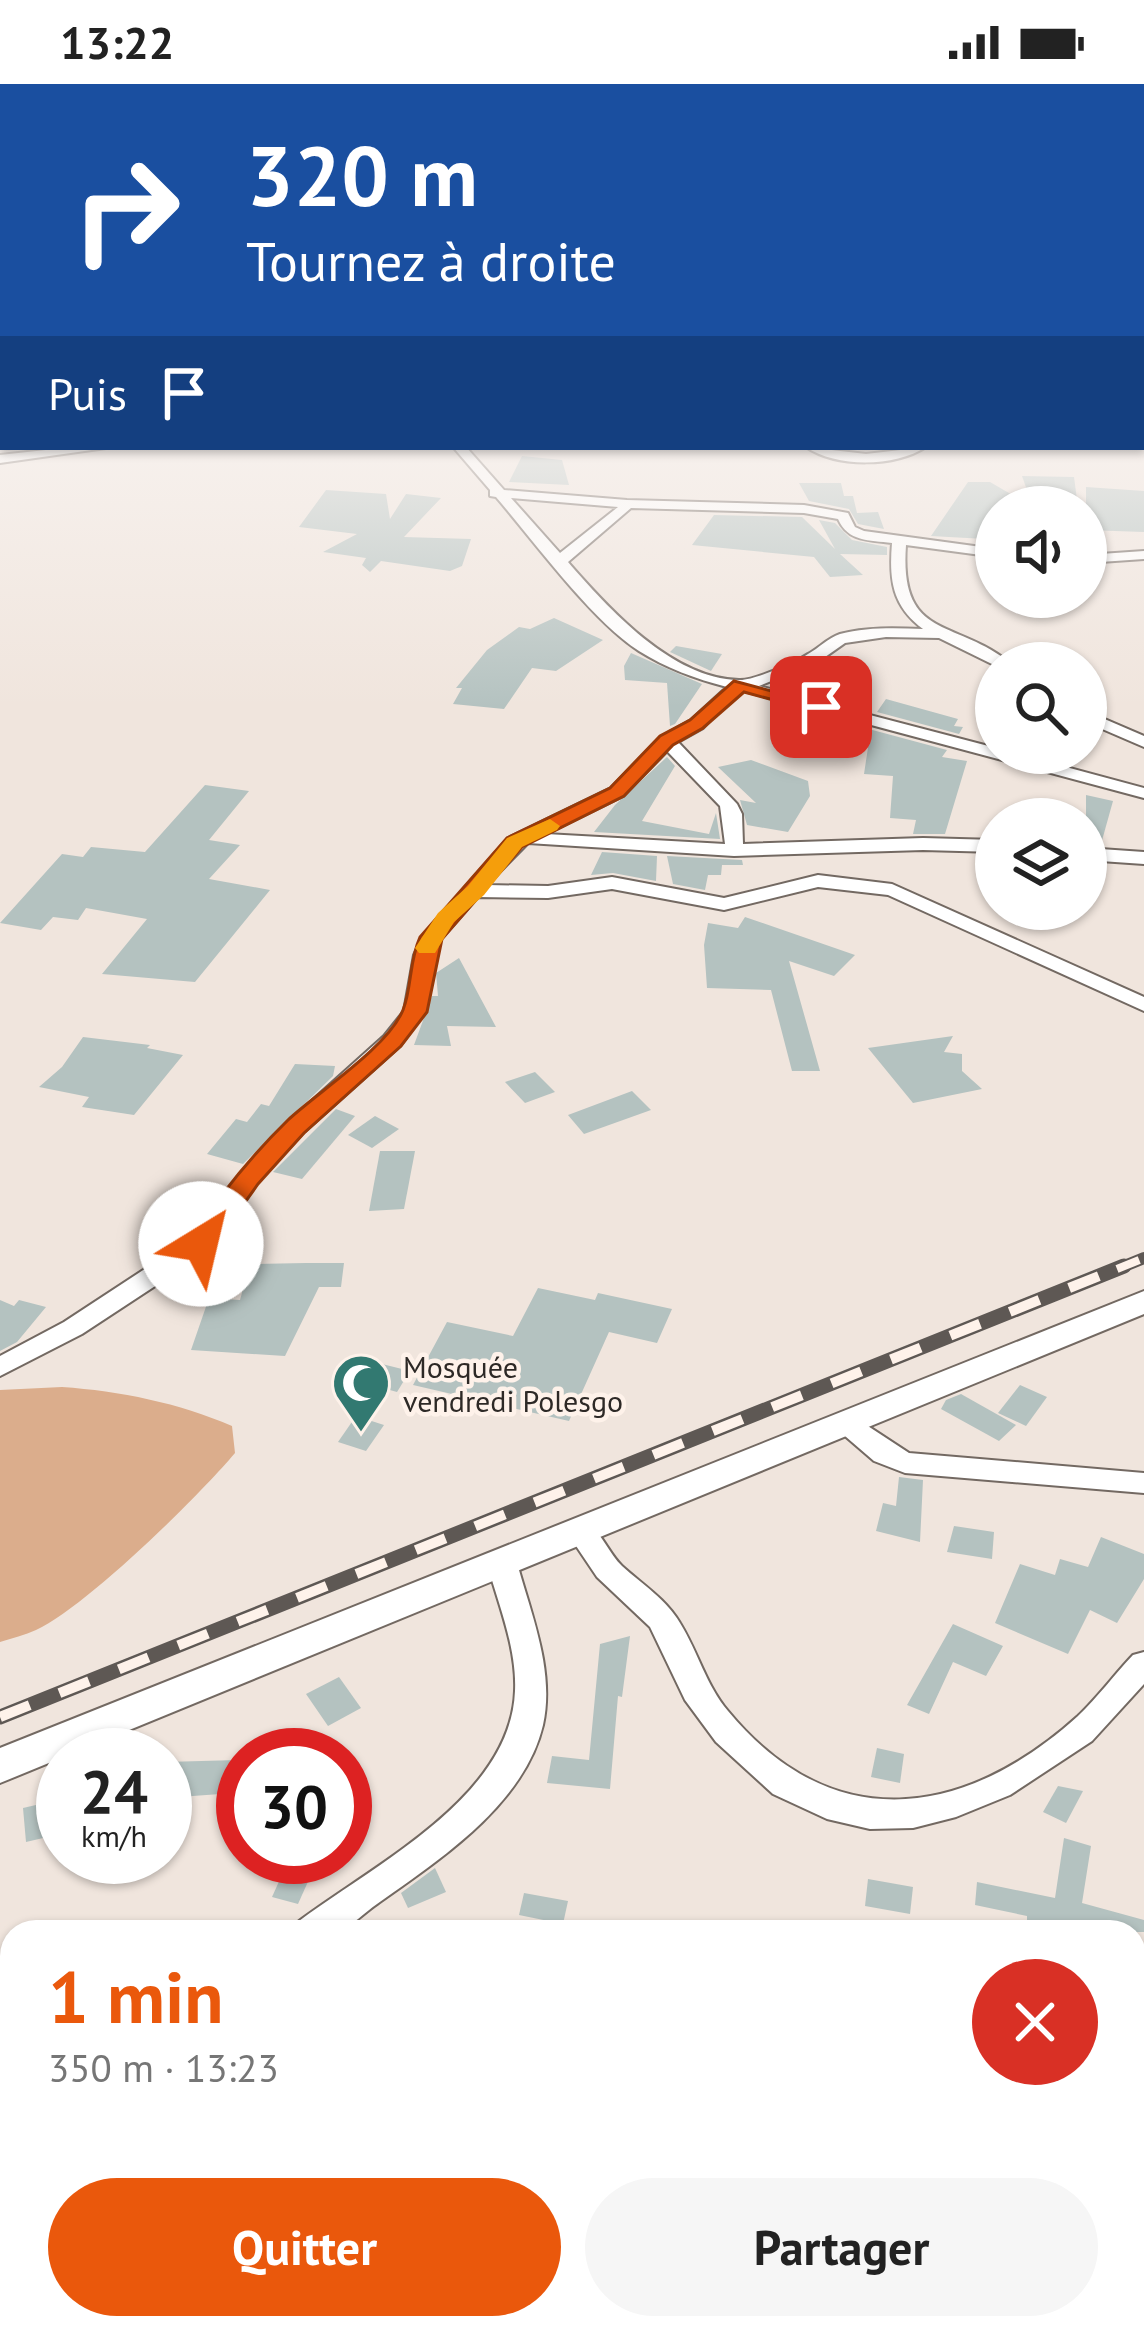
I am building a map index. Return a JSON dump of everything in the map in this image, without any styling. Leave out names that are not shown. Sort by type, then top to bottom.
[{"type":"street","points":[[498,496],[614,622],[643,646],[697,674],[1144,793]]},
{"type":"street","points":[[534,496],[822,511],[843,516],[852,533],[975,551]]},
{"type":"street","points":[[560,561],[593,530],[620,515],[627,504]]},
{"type":"street","points":[[899,542],[894,572],[898,596],[936,634],[975,651]]},
{"type":"street","points":[[1107,558],[1144,555]]},
{"type":"street","points":[[5,1362],[201,1244],[249,1178],[295,1128],[392,1041],[415,1012],[424,955],[432,937],[515,842],[617,792],[667,740],[697,724],[741,685],[812,659],[841,639],[886,632],[936,634]]},
{"type":"street","points":[[1107,725],[1144,742]]},
{"type":"street","points":[[667,740],[728,804],[733,814],[734,850]]},
{"type":"street","points":[[515,842],[565,838],[734,850],[975,846]]},
{"type":"street","points":[[1107,855],[1144,858]]},
{"type":"street","points":[[476,891],[548,892],[612,884],[724,904],[750,901],[798,883],[869,885],[892,890],[1144,1005]]},
{"type":"street","points":[[0,1766],[1144,1302]]},
{"type":"street","points":[[848,1423],[884,1454],[904,1462],[1144,1483]]},
{"type":"street","points":[[580,1531],[606,1568],[662,1620],[683,1654],[700,1699],[746,1752],[788,1785],[849,1814],[891,1818],[935,1810],[982,1792],[1084,1730],[1144,1664]]},
{"type":"street","points":[[328,1920],[457,1827],[509,1763],[532,1693],[502,1562]]},
{"type":"shaded area","points":[[62,1387],[149,1399],[212,1418],[232,1426],[235,1453],[169,1522],[83,1599],[36,1630],[0,1642],[0,1390]]},
{"type":"building","points":[[321,496],[386,496],[390,519],[405,496],[426,496],[441,498],[404,537],[471,539],[462,566],[450,571],[381,561],[370,572],[362,565],[366,558],[323,552],[357,534],[299,527]]},
{"type":"building","points":[[806,496],[853,496],[857,513],[878,512],[884,529],[858,524],[849,509],[809,501]]},
{"type":"building","points":[[958,496],[975,496],[975,538],[931,536]]},
{"type":"building","points":[[1107,496],[1144,496],[1144,532],[1107,531]]},
{"type":"building","points":[[714,515],[802,517],[835,549],[819,520],[835,523],[852,540],[887,547],[887,555],[840,554],[863,575],[830,577],[814,557],[692,545]]},
{"type":"building","points":[[554,618],[603,640],[556,671],[532,668],[504,709],[453,704],[462,688],[456,688],[487,650],[519,627],[530,629]]},
{"type":"building","points":[[676,646],[722,654],[711,671],[670,652]]},
{"type":"building","points":[[631,653],[702,684],[675,724],[670,726],[667,683],[625,680],[624,666]]},
{"type":"building","points":[[886,699],[958,719],[954,726],[963,727],[959,734],[877,712]]},
{"type":"building","points":[[865,728],[947,750],[942,757],[967,761],[945,834],[913,834],[916,820],[890,818],[893,776],[864,774],[869,741],[858,739]]},
{"type":"building","points":[[667,757],[675,766],[642,821],[709,834],[716,813],[720,839],[594,832],[615,805]]},
{"type":"building","points":[[751,760],[808,781],[810,796],[788,832],[747,825],[740,800],[756,803],[718,767]]},
{"type":"building","points":[[205,785],[249,791],[209,840],[240,845],[209,879],[270,890],[195,982],[102,974],[147,919],[86,908],[78,920],[53,917],[41,930],[0,923],[62,854],[83,857],[91,847],[145,852]]},
{"type":"building","points":[[602,852],[657,856],[656,881],[613,873],[591,875]]},
{"type":"building","points":[[667,856],[742,860],[743,865],[722,865],[721,875],[708,875],[705,890],[673,884]]},
{"type":"building","points":[[745,917],[855,955],[834,976],[789,961],[820,1071],[792,1071],[771,990],[707,988],[704,945],[708,923],[738,928]]},
{"type":"building","points":[[459,958],[496,1027],[447,1026],[451,1046],[414,1045],[432,996],[438,996],[436,973]]},
{"type":"building","points":[[953,1036],[944,1052],[962,1054],[962,1071],[982,1089],[913,1103],[868,1048]]},
{"type":"building","points":[[83,1037],[150,1045],[147,1048],[183,1055],[134,1115],[82,1107],[89,1097],[39,1087],[62,1067]]},
{"type":"building","points":[[295,1064],[335,1066],[333,1076],[243,1164],[207,1154],[236,1119],[247,1122],[261,1104],[269,1106]]},
{"type":"building","points":[[535,1072],[555,1092],[525,1103],[505,1082]]},
{"type":"building","points":[[632,1091],[651,1110],[584,1134],[568,1115]]},
{"type":"building","points":[[336,1109],[355,1116],[302,1179],[273,1172]]},
{"type":"building","points":[[375,1116],[399,1129],[372,1148],[348,1135]]},
{"type":"building","points":[[380,1151],[415,1151],[404,1209],[369,1211]]},
{"type":"building","points":[[344,1263],[341,1287],[319,1287],[285,1356],[191,1350],[209,1298],[240,1300],[250,1264]]},
{"type":"building","points":[[538,1288],[595,1300],[598,1293],[672,1309],[657,1343],[609,1332],[569,1421],[413,1385],[447,1322],[513,1336]]},
{"type":"building","points":[[0,1300],[14,1306],[19,1300],[46,1307],[17,1342],[0,1351]]},
{"type":"building","points":[[382,1364],[410,1371],[397,1392],[368,1384]]},
{"type":"building","points":[[1020,1385],[1047,1397],[1026,1426],[998,1413]]},
{"type":"building","points":[[961,1394],[1016,1425],[999,1441],[941,1409],[946,1400]]},
{"type":"building","name":"Mosquée vendredi Polesgo","points":[[356,1416],[384,1425],[366,1451],[338,1442]]},
{"type":"building","points":[[899,1477],[923,1480],[920,1542],[876,1531],[883,1503],[896,1506]]},
{"type":"building","points":[[954,1526],[994,1532],[992,1559],[947,1552]]},
{"type":"building","points":[[1101,1537],[1144,1554],[1144,1579],[1117,1623],[1090,1610],[1068,1654],[995,1623],[1020,1564],[1055,1575],[1060,1559],[1088,1567]]},
{"type":"building","points":[[953,1624],[1003,1646],[986,1676],[953,1662],[929,1714],[907,1705]]},
{"type":"building","points":[[630,1636],[622,1697],[618,1696],[610,1789],[547,1783],[552,1756],[589,1760],[600,1644]]},
{"type":"building","points":[[339,1677],[361,1708],[328,1726],[306,1694]]},
{"type":"building","points":[[877,1748],[904,1754],[900,1783],[871,1777]]},
{"type":"building","points":[[192,1761],[216,1761],[216,1794],[192,1796]]},
{"type":"building","points":[[1058,1786],[1083,1791],[1066,1823],[1043,1812]]},
{"type":"building","points":[[36,1805],[36,1840],[26,1842],[23,1808]]},
{"type":"building","points":[[1064,1838],[1091,1846],[1082,1903],[1144,1920],[1027,1920],[1027,1916],[975,1905],[977,1882],[1055,1898]]},
{"type":"building","points":[[435,1868],[446,1892],[408,1908],[401,1893]]},
{"type":"building","points":[[868,1879],[913,1887],[910,1914],[865,1906]]},
{"type":"building","points":[[278,1884],[307,1884],[298,1904],[272,1897]]},
{"type":"building","points":[[524,1893],[568,1901],[564,1920],[519,1915]]},
{"type":"railway","points":[[1117,1269],[1144,1258]]},
{"type":"railway","points":[[0,1717],[1124,1266]]},
{"type":"slow traffic","points":[[427,948],[446,918],[476,891],[515,842],[550,826]]},
{"type":"place","name":"Mosquée vendredi Polesgo","points":[[361,1434]]},
{"type":"route","points":[[201,1244],[249,1178],[295,1128],[392,1041],[415,1012],[424,955],[432,937],[515,842],[617,792],[667,740],[697,724],[741,685],[821,707]]}]
